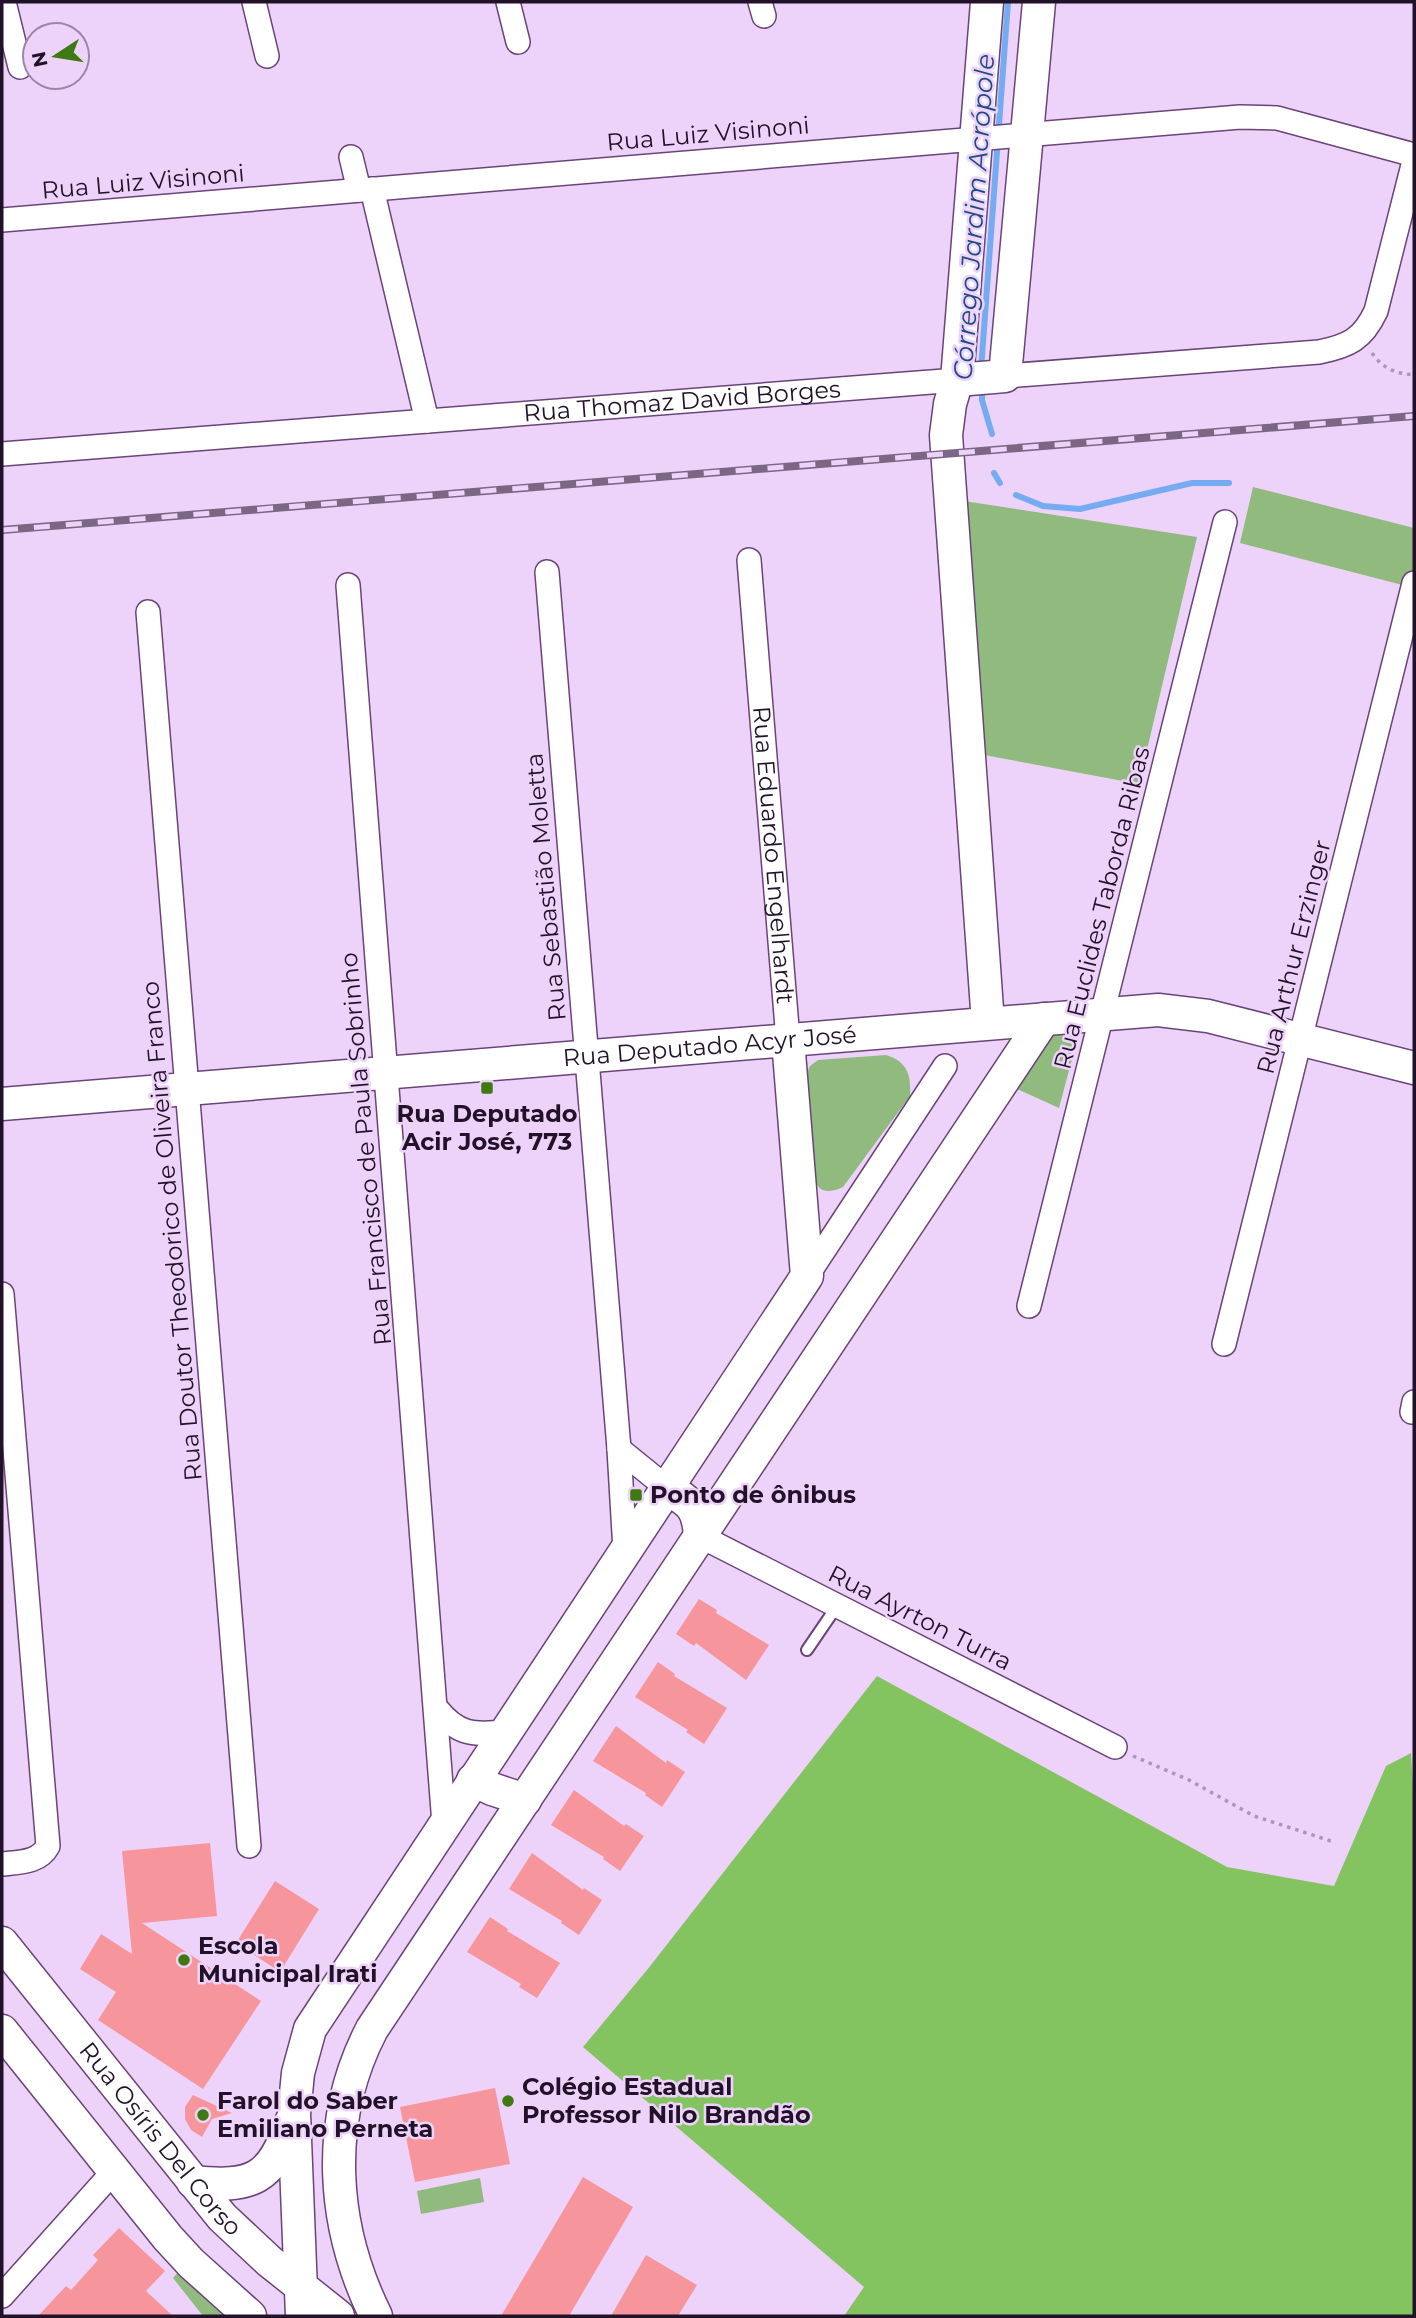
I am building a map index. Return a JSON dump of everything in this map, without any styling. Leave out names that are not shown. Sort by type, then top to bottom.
[{"type":"street","points":[[4,2],[20,66]]},
{"type":"street","points":[[254,2],[267,56]]},
{"type":"street","points":[[508,2],[518,42]]},
{"type":"street","points":[[987,2],[957,380],[950,404],[947,453],[988,1024]]},
{"type":"street","points":[[1005,376],[1039,2]]},
{"type":"street","name":"Rua Luiz Visinoni","points":[[2,220],[1259,116],[1277,118],[1414,155]]},
{"type":"street","points":[[351,157],[365,189],[427,421]]},
{"type":"street","points":[[1361,335],[1376,311],[1406,224],[1414,161]]},
{"type":"street","name":"Rua Thomaz David Borges","points":[[2,454],[1320,352],[1337,349],[1361,335]]},
{"type":"street","name":"Rua Euclides Taborda Ribas","points":[[1029,1306],[1225,522]]},
{"type":"street","name":"Rua Eduardo Engelhardt","points":[[749,560],[807,1276]]},
{"type":"street","name":"Rua Sebastião Moletta","points":[[547,572],[625,1551]]},
{"type":"street","name":"Rua Arthur Erzinger","points":[[1224,1343],[1414,583]]},
{"type":"street","name":"Rua Francisco de Paula Sobrinho","points":[[348,585],[444,1824]]},
{"type":"street","name":"Rua Doutor Theodorico de Oliveira Franco","points":[[148,612],[248,1846]]},
{"type":"street","name":"Rua Deputado Acyr José","points":[[2,1104],[1158,1010],[1182,1012],[1414,1068]]},
{"type":"street","points":[[376,2316],[360,2283],[342,2216],[339,2154],[341,2122],[359,2053],[372,2029],[1044,1019]]},
{"type":"street","points":[[301,2301],[294,2115],[298,2073],[303,2050],[314,2022],[945,1066]]},
{"type":"street","points":[[2,1294],[48,1846],[43,1854],[36,1858],[2,1864]]},
{"type":"street","points":[[618,1449],[695,1508],[700,1536]]},
{"type":"street","name":"Rua Ayrton Turra","points":[[700,1536],[1115,1747]]},
{"type":"street","points":[[437,1709],[449,1724],[472,1734],[505,1732]]},
{"type":"street","points":[[440,1755],[474,1780],[525,1800]]},
{"type":"street","name":"Rua Osíris Del Corso","points":[[2,1943],[193,2182],[301,2301],[338,2316]]},
{"type":"street","points":[[2,2031],[191,2263],[250,2316]]},
{"type":"street","points":[[193,2182],[231,2184],[246,2182],[260,2174],[272,2165],[282,2149],[294,2115]]},
{"type":"street","points":[[2,2297],[114,2171]]},
{"type":"lane","points":[[807,1650],[837,1606]]},
{"type":"path","points":[[1361,335],[1379,363],[1391,371],[1414,375]]},
{"type":"path","points":[[1115,1747],[1189,1780],[1254,1816],[1334,1842]]},
{"type":"green space","points":[[1253,487],[1414,528],[1414,588],[1240,543]]},
{"type":"green space","points":[[964,501],[1197,537],[1139,784],[984,755]]},
{"type":"green space","points":[[1079,1033],[1059,1108],[1015,1088],[1048,1036]]},
{"type":"green space","points":[[886,1055],[899,1061],[907,1070],[910,1096],[843,1187],[825,1191],[814,1178],[806,1075],[810,1066],[818,1060]]},
{"type":"green space","points":[[877,1676],[1227,1867],[1334,1886],[1386,1766],[1411,1753],[1414,1803],[1414,2316],[844,2316],[864,2287],[583,2047],[647,1970]]},
{"type":"green space","points":[[480,2178],[484,2202],[421,2214],[417,2191]]},
{"type":"green space","points":[[180,2270],[230,2316],[203,2316],[173,2278]]},
{"type":"building","points":[[699,1599],[717,1610],[716,1613],[769,1645],[746,1680],[696,1643],[694,1646],[676,1634]]},
{"type":"building","points":[[658,1662],[675,1674],[674,1676],[727,1708],[704,1744],[686,1732],[688,1730],[635,1697]]},
{"type":"building","points":[[616,1726],[666,1763],[667,1760],[685,1772],[662,1807],[645,1795],[646,1793],[593,1761]]},
{"type":"building","points":[[574,1790],[624,1826],[626,1824],[644,1836],[620,1871],[603,1859],[604,1857],[551,1825]]},
{"type":"building","points":[[210,1843],[217,1916],[142,1923],[261,2001],[203,2089],[98,2020],[116,1992],[80,1969],[101,1934],[132,1954],[122,1851]]},
{"type":"building","points":[[532,1853],[583,1890],[584,1888],[602,1900],[579,1935],[561,1923],[562,1921],[509,1889]]},
{"type":"building","points":[[275,1881],[319,1909],[280,1972],[236,1943]]},
{"type":"building","points":[[490,1917],[508,1929],[507,1931],[560,1963],[537,1998],[519,1987],[521,1984],[467,1952]]},
{"type":"building","points":[[495,2088],[510,2164],[415,2182],[400,2107]]},
{"type":"building","name":"Farol do Saber Emiliano Perneta","points":[[193,2095],[232,2113],[212,2119],[202,2137],[191,2130],[185,2119],[185,2107]]},
{"type":"building","points":[[583,2177],[633,2207],[569,2316],[501,2316]]},
{"type":"building","points":[[119,2228],[165,2271],[146,2291],[173,2316],[38,2316],[66,2286],[71,2290],[98,2260],[93,2255]]},
{"type":"building","points":[[646,2255],[697,2285],[678,2316],[611,2316]]},
{"type":"waterway","name":"Córrego Jardim Acrópole","points":[[981,370],[1008,2]]},
{"type":"waterway","name":"Córrego Jardim Acrópole","points":[[982,388],[982,400],[992,434]]},
{"type":"waterway","name":"Córrego Jardim Acrópole","points":[[994,473],[1000,483]]},
{"type":"waterway","name":"Córrego Jardim Acrópole","points":[[1016,495],[1043,506],[1080,509],[1192,483],[1229,483]]},
{"type":"railway","points":[[2,530],[1414,416]]},
{"type":"place","name":"Rua Deputado Acir José, 773","points":[[487,1088]]},
{"type":"place","name":"Ponto de ônibus","points":[[636,1495]]},
{"type":"place","name":"Escola Municipal Irati","points":[[184,1960]]},
{"type":"place","name":"Colégio Estadual Professor Nilo Brandão","points":[[508,2101]]},
{"type":"place","name":"Farol do Saber Emiliano Perneta","points":[[203,2115]]}]
